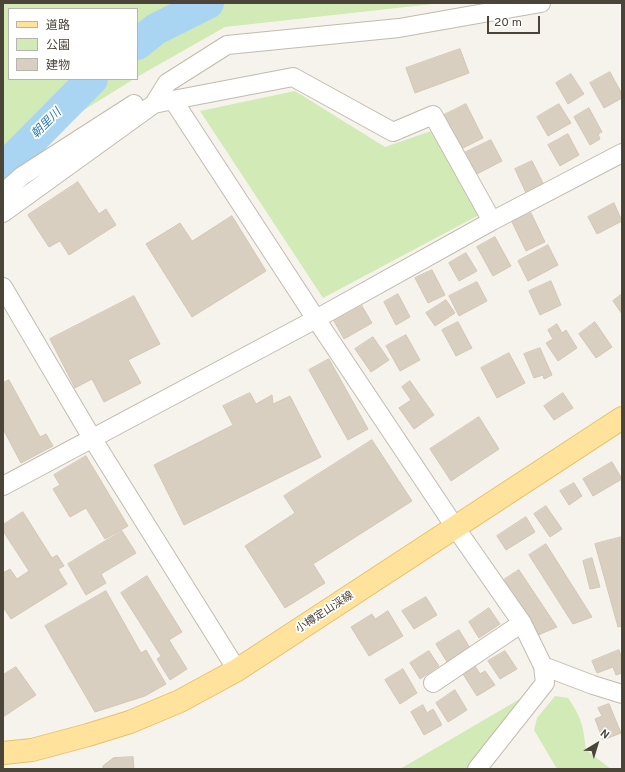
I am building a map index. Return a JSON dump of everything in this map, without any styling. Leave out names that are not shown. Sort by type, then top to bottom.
[{"type":"main road","name":"小樽定山渓線","points":[[3,753],[32,750],[88,735],[130,722],[180,701],[237,670],[622,418]]},
{"type":"street","points":[[3,193],[22,176],[227,45],[399,28],[541,3]]},
{"type":"street","points":[[154,104],[293,77],[393,132],[433,115],[492,221]]},
{"type":"street","points":[[3,213],[154,104],[167,83]]},
{"type":"street","points":[[173,100],[316,320],[455,527],[522,623],[543,666],[545,683],[477,769]]},
{"type":"street","points":[[3,486],[316,320],[492,221],[622,153]]},
{"type":"street","points":[[3,287],[92,438],[237,670]]},
{"type":"street","points":[[433,683],[522,623]]},
{"type":"street","points":[[543,666],[593,686],[622,694]]},
{"type":"green space","points":[[3,3],[442,3],[225,27],[138,76],[138,8],[8,8],[8,80],[132,80],[3,160]]},
{"type":"green space","points":[[295,91],[385,147],[431,131],[479,215],[323,298],[200,111]]},
{"type":"green space","points":[[525,696],[468,769],[400,769]]},
{"type":"green space","points":[[555,696],[568,698],[581,722],[586,750],[611,769],[557,769],[534,730],[537,718]]},
{"type":"building","points":[[460,49],[469,73],[415,93],[406,68]]},
{"type":"building","points":[[610,72],[622,94],[622,98],[604,108],[590,83]]},
{"type":"building","points":[[571,74],[584,94],[568,104],[556,83]]},
{"type":"building","points":[[466,104],[483,138],[459,150],[442,116]]},
{"type":"building","points":[[559,104],[571,123],[548,136],[537,117]]},
{"type":"building","points":[[589,108],[602,132],[598,134],[600,139],[590,145],[574,117]]},
{"type":"building","points":[[568,134],[579,155],[560,166],[548,145]]},
{"type":"building","points":[[491,140],[502,161],[475,175],[464,153]]},
{"type":"building","points":[[532,161],[544,185],[526,193],[515,169]]},
{"type":"building","points":[[78,182],[99,214],[106,209],[116,225],[69,255],[60,241],[49,247],[28,215]]},
{"type":"building","points":[[614,203],[622,221],[597,234],[588,217]]},
{"type":"building","points":[[531,213],[545,242],[526,251],[512,222]]},
{"type":"building","points":[[232,216],[266,271],[192,317],[146,244],[180,223],[192,241]]},
{"type":"building","points":[[495,237],[511,266],[493,276],[477,247]]},
{"type":"building","points":[[548,245],[558,265],[528,281],[518,261]]},
{"type":"building","points":[[466,253],[477,271],[459,281],[449,263]]},
{"type":"building","points":[[432,270],[445,295],[428,303],[415,278]]},
{"type":"building","points":[[551,281],[561,305],[540,315],[529,291]]},
{"type":"building","points":[[477,282],[487,301],[459,316],[449,296]]},
{"type":"building","points":[[398,294],[410,317],[396,325],[384,302]]},
{"type":"building","points":[[622,294],[622,314],[613,301]]},
{"type":"building","points":[[134,296],[160,344],[128,360],[141,383],[104,402],[92,379],[75,388],[50,339]]},
{"type":"building","points":[[446,300],[455,313],[435,326],[426,313]]},
{"type":"building","points":[[362,306],[372,323],[344,339],[334,321]]},
{"type":"building","points":[[458,322],[472,348],[456,356],[442,330]]},
{"type":"building","points":[[595,322],[612,347],[596,358],[579,334]]},
{"type":"building","points":[[557,324],[562,333],[566,330],[577,348],[558,361],[546,343],[553,339],[548,330]]},
{"type":"building","points":[[406,335],[420,360],[400,371],[386,346]]},
{"type":"building","points":[[373,337],[389,360],[371,372],[355,349]]},
{"type":"building","points":[[540,348],[552,375],[544,379],[543,375],[534,378],[524,354]]},
{"type":"building","points":[[509,353],[525,383],[497,398],[481,368]]},
{"type":"building","points":[[329,359],[368,429],[348,440],[309,370]]},
{"type":"building","points":[[9,380],[40,437],[46,434],[53,446],[21,463],[3,429],[3,383]]},
{"type":"building","points":[[410,381],[434,415],[414,429],[399,408],[411,400],[402,387]]},
{"type":"building","points":[[250,393],[256,404],[272,395],[273,404],[290,396],[321,457],[184,525],[154,465],[233,425],[223,406]]},
{"type":"building","points":[[563,393],[573,408],[554,420],[544,406]]},
{"type":"building","points":[[479,417],[499,449],[451,481],[430,449]]},
{"type":"building","points":[[372,440],[412,501],[313,564],[325,583],[285,608],[245,546],[295,513],[284,496]]},
{"type":"building","points":[[86,456],[128,526],[105,539],[86,508],[70,517],[53,489],[60,485],[54,475]]},
{"type":"building","points":[[612,462],[622,479],[593,496],[583,479]]},
{"type":"building","points":[[574,483],[582,496],[569,505],[560,491]]},
{"type":"building","points":[[546,506],[562,529],[550,537],[534,514]]},
{"type":"building","points":[[23,512],[52,558],[57,555],[64,566],[58,569],[67,584],[11,619],[3,607],[3,573],[10,569],[17,579],[29,571],[3,531],[3,525]]},
{"type":"building","points":[[526,517],[535,532],[506,550],[497,536]]},
{"type":"building","points":[[122,531],[136,553],[101,574],[106,583],[86,595],[68,564]]},
{"type":"building","points":[[622,537],[622,626],[618,627],[595,544]]},
{"type":"building","points":[[546,544],[592,617],[573,624],[529,555]]},
{"type":"building","points":[[592,558],[600,587],[590,589],[583,561]]},
{"type":"building","points":[[519,570],[557,627],[536,636],[502,581]]},
{"type":"building","points":[[147,576],[182,632],[169,640],[187,669],[170,680],[157,659],[161,656],[121,593]]},
{"type":"building","points":[[106,591],[141,653],[146,650],[166,684],[145,696],[95,712],[45,626]]},
{"type":"building","points":[[426,597],[437,615],[414,629],[402,611]]},
{"type":"building","points":[[489,608],[500,624],[479,638],[469,622]]},
{"type":"building","points":[[388,611],[403,636],[369,656],[351,627],[372,614],[375,619]]},
{"type":"building","points":[[459,630],[470,648],[447,662],[436,644]]},
{"type":"building","points":[[619,650],[622,659],[622,673],[616,675],[613,667],[597,673],[592,661]]},
{"type":"building","points":[[429,651],[439,666],[420,679],[410,663]]},
{"type":"building","points":[[505,651],[517,669],[500,679],[488,661]]},
{"type":"building","points":[[475,666],[480,674],[485,671],[495,685],[477,696],[463,674]]},
{"type":"building","points":[[16,667],[36,695],[3,717],[3,675]]},
{"type":"building","points":[[403,669],[417,693],[400,704],[385,680]]},
{"type":"building","points":[[455,690],[467,710],[448,722],[436,703]]},
{"type":"building","points":[[609,704],[621,733],[603,740],[595,719],[602,716],[598,708]]},
{"type":"building","points":[[423,705],[427,713],[433,709],[442,725],[424,735],[411,712]]},
{"type":"building","points":[[133,757],[134,769],[103,769],[103,766],[113,758]]},
{"type":"waterway","name":"朝里川","points":[[138,43],[156,29],[208,3]]},
{"type":"waterway","name":"朝里川","points":[[3,169],[91,80]]}]
